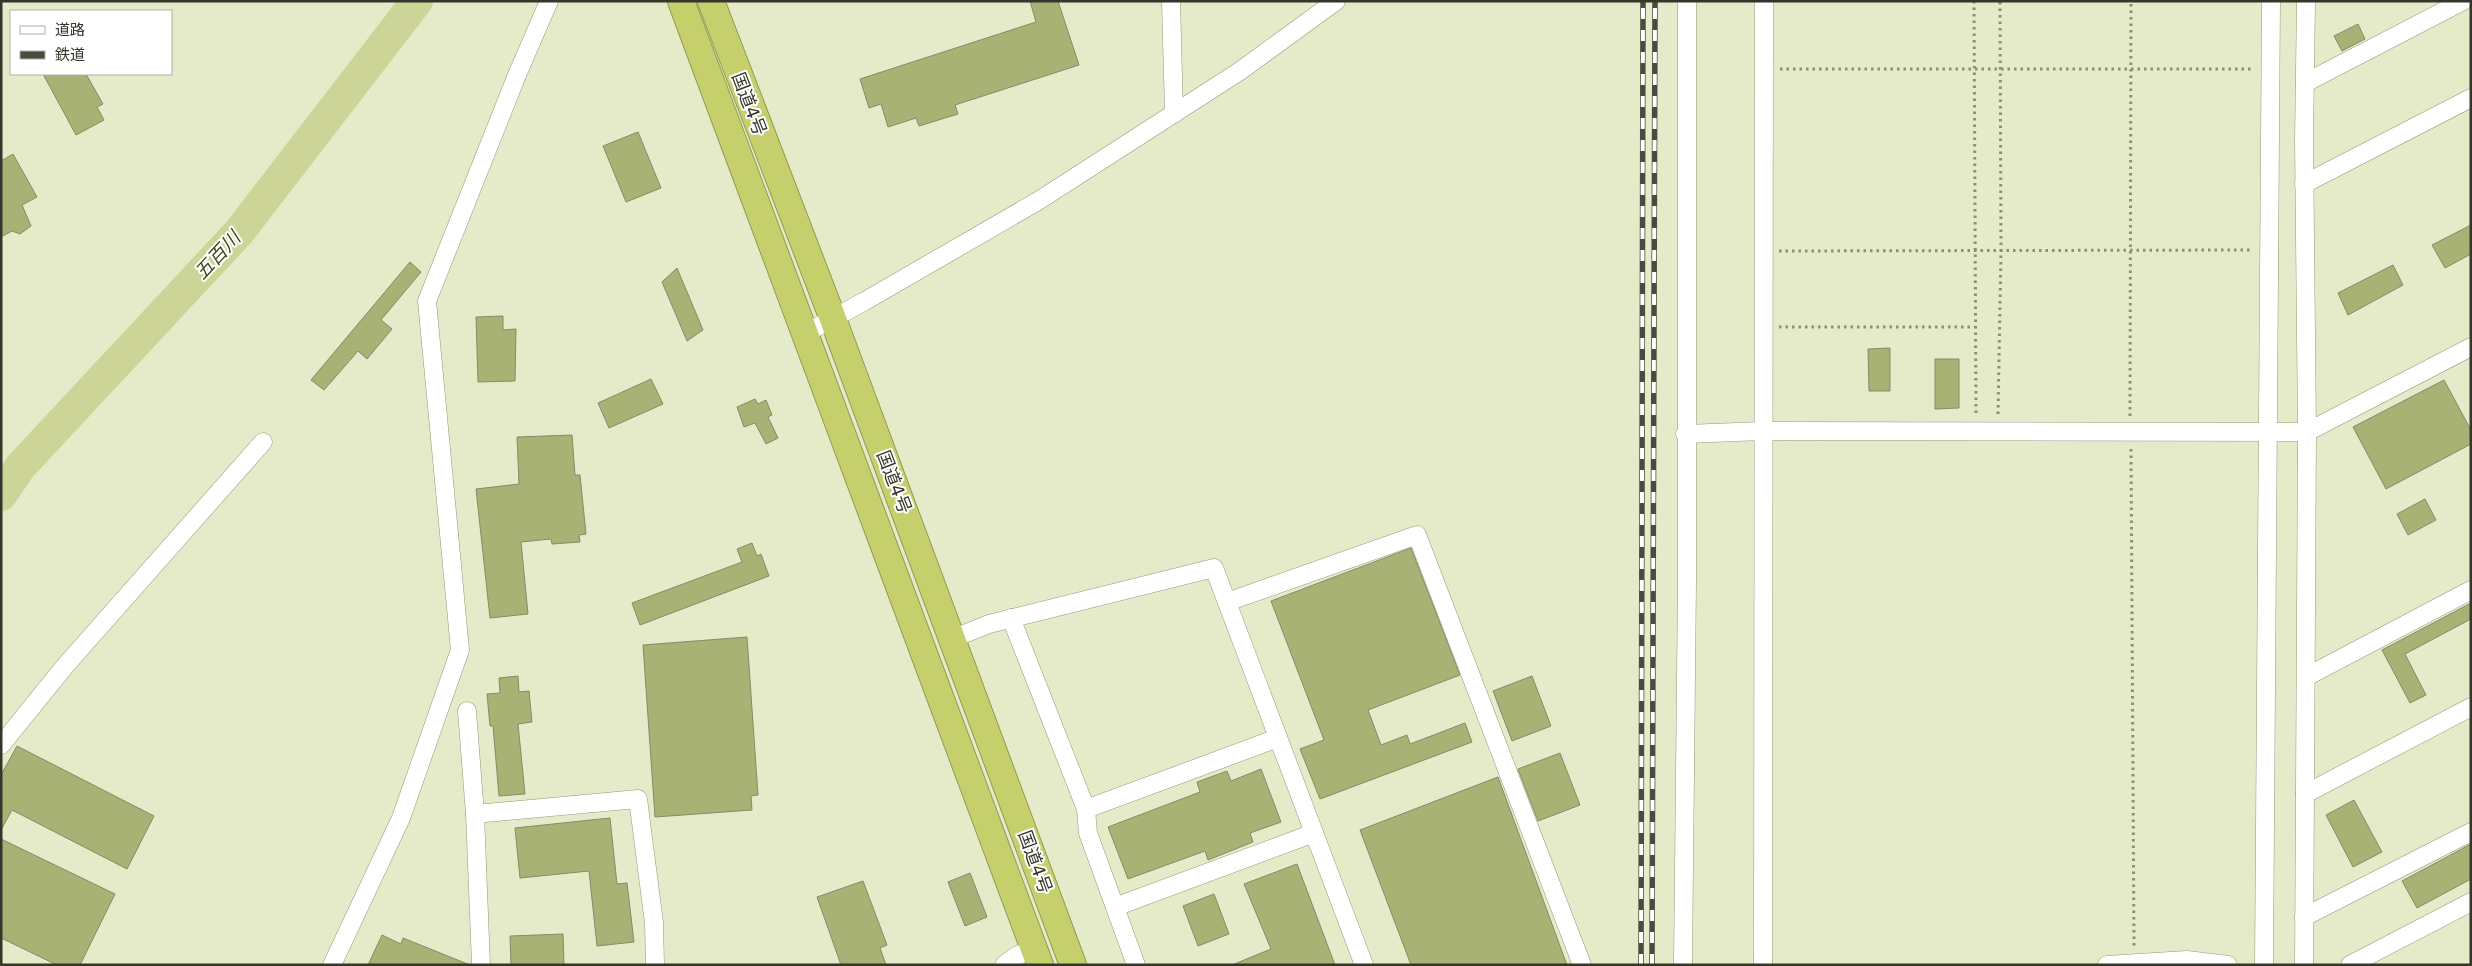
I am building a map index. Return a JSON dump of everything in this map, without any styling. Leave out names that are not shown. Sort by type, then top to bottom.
[{"type":"highway","name":"国道4号","points":[[681,1],[806,332],[1037,957]]},
{"type":"highway","name":"国道4号","points":[[711,1],[833,319],[1073,965]]},
{"type":"street","points":[[332,965],[401,818],[460,650],[427,301],[517,74],[550,1]]},
{"type":"street","points":[[1171,1],[1174,114]]},
{"type":"street","points":[[806,332],[833,319],[1038,201],[1240,71],[1336,1]]},
{"type":"street","points":[[1683,965],[1687,1]]},
{"type":"street","points":[[1763,965],[1764,1]]},
{"type":"street","points":[[2264,965],[2271,1]]},
{"type":"street","points":[[2304,965],[2307,432],[2304,184],[2306,1]]},
{"type":"street","points":[[2305,84],[2463,1]]},
{"type":"street","points":[[2304,184],[2471,98]]},
{"type":"street","points":[[1685,434],[1763,431],[2307,432],[2471,347]]},
{"type":"street","points":[[1,745],[65,666],[263,442]]},
{"type":"street","points":[[1227,602],[1417,535],[1582,965]]},
{"type":"street","points":[[952,638],[1011,618],[1214,568],[1364,965]]},
{"type":"street","points":[[2306,677],[2471,590]]},
{"type":"street","points":[[1011,618],[1086,809],[1088,834],[1136,965]]},
{"type":"street","points":[[2305,794],[2471,708]]},
{"type":"street","points":[[467,711],[475,814],[481,965]]},
{"type":"street","points":[[1086,809],[1278,738]]},
{"type":"street","points":[[475,814],[638,798],[654,923],[655,965]]},
{"type":"street","points":[[2304,917],[2471,832]]},
{"type":"street","points":[[1115,907],[1314,833]]},
{"type":"street","points":[[2350,965],[2471,902]]},
{"type":"street","points":[[1004,965],[1016,956],[1037,957]]},
{"type":"street","points":[[2107,965],[2186,960],[2228,965]]},
{"type":"path","points":[[1974,1],[1976,415]]},
{"type":"path","points":[[1998,414],[2001,251],[2000,1]]},
{"type":"path","points":[[2131,1],[2130,432],[2134,962]]},
{"type":"path","points":[[1764,69],[2270,69]]},
{"type":"path","points":[[1764,251],[2269,250]]},
{"type":"path","points":[[1763,327],[1975,327]]},
{"type":"building","points":[[1030,1],[1058,1],[1079,65],[955,105],[958,114],[919,126],[916,118],[888,127],[881,104],[869,108],[860,79],[1036,22]]},
{"type":"building","points":[[2358,24],[2365,39],[2342,51],[2334,36]]},
{"type":"building","points":[[44,75],[87,75],[103,104],[97,107],[104,120],[76,135]]},
{"type":"building","points":[[638,132],[661,188],[626,202],[603,146]]},
{"type":"building","points":[[13,154],[37,197],[22,205],[31,226],[20,234],[12,231],[1,237],[1,161]]},
{"type":"building","points":[[2471,225],[2471,254],[2445,268],[2432,245]]},
{"type":"building","points":[[410,262],[421,272],[381,320],[392,329],[367,359],[358,351],[324,390],[311,380]]},
{"type":"building","points":[[2393,265],[2403,285],[2348,315],[2338,293]]},
{"type":"building","points":[[677,268],[703,330],[687,341],[662,282]]},
{"type":"building","points":[[503,316],[503,330],[516,329],[515,381],[478,382],[476,317]]},
{"type":"building","points":[[1890,348],[1890,391],[1869,391],[1868,349]]},
{"type":"building","points":[[1935,359],[1959,359],[1959,408],[1935,409]]},
{"type":"building","points":[[651,379],[663,404],[609,428],[598,403]]},
{"type":"building","points":[[2444,380],[2471,430],[2471,444],[2386,489],[2353,427]]},
{"type":"building","points":[[755,399],[758,404],[766,400],[772,415],[768,417],[778,438],[766,444],[755,423],[744,427],[737,407]]},
{"type":"building","points":[[572,435],[575,475],[580,475],[586,534],[579,535],[580,542],[552,544],[551,539],[521,542],[528,614],[490,618],[476,489],[519,484],[517,437]]},
{"type":"building","points":[[2425,499],[2436,520],[2408,535],[2397,514]]},
{"type":"building","points":[[752,543],[757,556],[761,554],[769,576],[640,625],[632,603],[742,562],[737,549]]},
{"type":"building","points":[[1411,548],[1460,675],[1368,710],[1381,745],[1407,735],[1410,744],[1465,723],[1472,742],[1320,799],[1300,749],[1324,740],[1271,601]]},
{"type":"building","points":[[2471,603],[2471,619],[2405,654],[2426,695],[2410,703],[2382,650]]},
{"type":"building","points":[[747,637],[758,795],[751,796],[752,810],[655,817],[643,645]]},
{"type":"building","points":[[518,676],[519,692],[529,691],[532,722],[518,724],[525,794],[499,796],[493,726],[490,726],[487,694],[500,693],[499,678]]},
{"type":"building","points":[[1532,676],[1551,726],[1512,741],[1493,691]]},
{"type":"building","points":[[17,746],[154,816],[127,869],[12,810],[1,830],[1,775]]},
{"type":"building","points":[[1560,753],[1580,805],[1538,821],[1518,769]]},
{"type":"building","points":[[1261,769],[1281,822],[1250,833],[1253,842],[1208,860],[1205,851],[1128,879],[1108,827],[1200,792],[1197,782],[1227,771],[1231,781]]},
{"type":"building","points":[[1498,777],[1567,965],[1411,965],[1360,830]]},
{"type":"building","points":[[2354,800],[2382,852],[2353,867],[2326,815]]},
{"type":"building","points":[[610,818],[617,884],[627,883],[634,942],[597,946],[589,871],[520,878],[515,828]]},
{"type":"building","points":[[1,839],[115,894],[80,965],[57,965],[1,938]]},
{"type":"building","points":[[2471,844],[2471,879],[2417,908],[2402,881]]},
{"type":"building","points":[[1297,864],[1335,965],[1232,965],[1271,949],[1244,884]]},
{"type":"building","points":[[970,873],[987,917],[965,926],[948,882]]},
{"type":"building","points":[[863,881],[887,945],[880,948],[886,965],[841,965],[817,897]]},
{"type":"building","points":[[1214,894],[1229,934],[1198,946],[1183,906]]},
{"type":"building","points":[[563,934],[564,965],[511,965],[510,936]]},
{"type":"building","points":[[382,935],[401,944],[403,938],[470,965],[368,965]]},
{"type":"waterway","name":"五百川","points":[[1,495],[20,467],[239,232],[417,1]]},
{"type":"railway","points":[[1641,965],[1643,1]]},
{"type":"railway","points":[[1652,965],[1655,1]]}]
